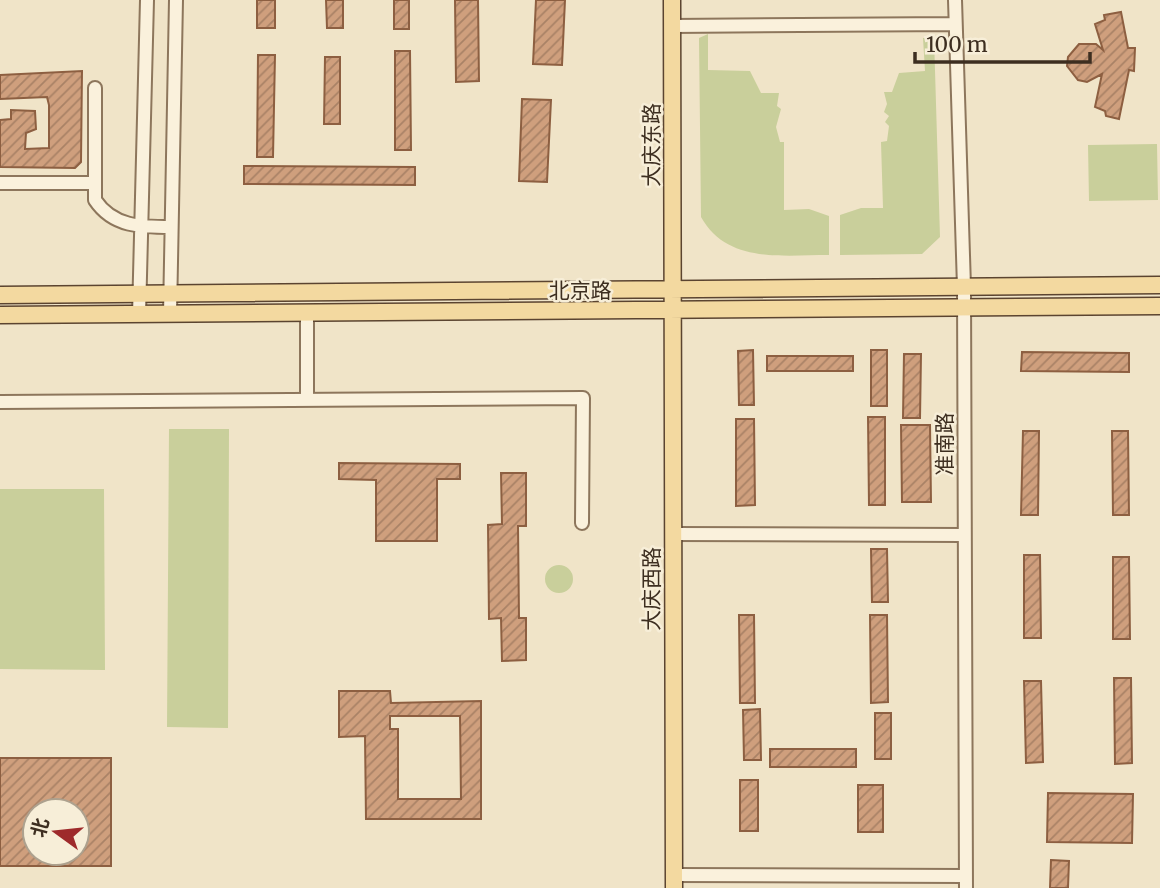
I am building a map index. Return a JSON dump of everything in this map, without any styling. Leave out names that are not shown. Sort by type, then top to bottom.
[{"type":"main road","name":"大庆东路","points":[[672,0],[673,290]]},
{"type":"main road","name":"北京路","points":[[0,295],[1160,285]]},
{"type":"main road","name":"大庆西路","points":[[673,290],[674,881]]},
{"type":"main road","name":"北京路","points":[[0,316],[1160,306]]},
{"type":"street","points":[[139,315],[147,0]]},
{"type":"street","points":[[170,314],[176,0]]},
{"type":"street","name":"准南路","points":[[955,0],[964,287],[965,882]]},
{"type":"street","points":[[672,26],[955,24]]},
{"type":"street","points":[[95,88],[95,200],[105,215],[141,227],[171,227]]},
{"type":"street","points":[[0,183],[93,183]]},
{"type":"street","points":[[307,314],[307,400]]},
{"type":"street","points":[[0,402],[583,398],[582,523]]},
{"type":"street","points":[[673,534],[964,535]]},
{"type":"street","points":[[674,881],[965,882]]},
{"type":"green space","points":[[708,34],[708,70],[750,71],[761,93],[779,93],[777,106],[781,109],[776,127],[780,142],[784,142],[784,210],[809,209],[829,216],[829,255],[775,255],[741,250],[712,232],[701,217],[699,38]]},
{"type":"green space","points":[[934,37],[940,237],[922,254],[840,255],[840,215],[861,208],[883,208],[881,142],[887,141],[889,126],[885,122],[889,116],[884,112],[887,104],[884,92],[892,92],[899,73],[925,71],[923,38]]},
{"type":"green space","points":[[1157,144],[1158,200],[1089,201],[1088,145]]},
{"type":"green space","points":[[169,429],[229,429],[228,728],[167,727]]},
{"type":"green space","points":[[0,489],[104,489],[105,670],[0,669]]},
{"type":"green space","points":[[559,565],[569,569],[573,579],[569,589],[559,593],[549,589],[545,579],[549,569]]},
{"type":"building","points":[[257,0],[275,0],[275,28],[257,28]]},
{"type":"building","points":[[326,0],[343,0],[343,28],[327,28]]},
{"type":"building","points":[[394,0],[409,0],[409,29],[394,29]]},
{"type":"building","points":[[455,0],[478,0],[479,81],[456,82]]},
{"type":"building","points":[[536,0],[565,0],[562,65],[533,64]]},
{"type":"building","points":[[1121,12],[1128,48],[1135,48],[1134,71],[1129,70],[1119,119],[1106,116],[1105,111],[1095,107],[1102,74],[1087,82],[1078,80],[1067,66],[1068,57],[1079,44],[1096,44],[1103,50],[1095,24],[1105,20],[1104,15]]},
{"type":"building","points":[[395,51],[410,51],[411,150],[395,150]]},
{"type":"building","points":[[258,55],[275,55],[273,157],[257,157]]},
{"type":"building","points":[[325,57],[340,57],[340,124],[324,124]]},
{"type":"building","points":[[82,71],[81,162],[75,168],[0,167],[0,120],[11,119],[11,110],[35,111],[36,129],[26,133],[25,149],[49,148],[49,105],[47,97],[0,99],[0,75]]},
{"type":"building","points":[[522,99],[551,100],[547,182],[519,181]]},
{"type":"building","points":[[244,166],[415,167],[415,185],[244,184]]},
{"type":"building","points":[[753,350],[754,405],[739,405],[738,351]]},
{"type":"building","points":[[871,350],[887,350],[887,406],[871,406]]},
{"type":"building","points":[[1022,352],[1129,353],[1129,372],[1021,371]]},
{"type":"building","points":[[904,354],[921,354],[920,418],[903,418]]},
{"type":"building","points":[[767,356],[853,356],[853,371],[767,371]]},
{"type":"building","points":[[868,417],[885,417],[885,505],[869,505]]},
{"type":"building","points":[[736,419],[754,419],[755,505],[736,506]]},
{"type":"building","points":[[901,425],[930,425],[931,502],[902,502]]},
{"type":"building","points":[[1023,431],[1039,431],[1038,515],[1021,515]]},
{"type":"building","points":[[1112,431],[1128,431],[1129,515],[1113,515]]},
{"type":"building","points":[[339,463],[460,464],[460,479],[437,479],[437,541],[376,541],[376,480],[339,479]]},
{"type":"building","points":[[501,473],[526,473],[526,526],[518,526],[519,618],[526,618],[526,660],[502,661],[501,618],[489,619],[488,525],[502,524]]},
{"type":"building","points":[[871,549],[887,549],[888,602],[872,602]]},
{"type":"building","points":[[1024,555],[1040,555],[1041,638],[1024,638]]},
{"type":"building","points":[[1113,557],[1129,557],[1130,639],[1113,639]]},
{"type":"building","points":[[739,615],[754,615],[755,703],[740,703]]},
{"type":"building","points":[[870,615],[887,615],[888,702],[871,703]]},
{"type":"building","points":[[1114,678],[1131,678],[1132,763],[1115,764]]},
{"type":"building","points":[[1024,681],[1041,681],[1043,762],[1026,763]]},
{"type":"building","points":[[339,691],[390,691],[391,703],[481,701],[481,819],[366,819],[365,736],[339,737]],"holes":[[[390,716],[460,716],[461,799],[398,799],[398,729],[390,729]]]},
{"type":"building","points":[[760,709],[761,760],[744,760],[743,710]]},
{"type":"building","points":[[875,713],[891,713],[891,759],[875,759]]},
{"type":"building","points":[[770,749],[856,749],[856,767],[770,767]]},
{"type":"building","points":[[0,758],[111,758],[111,866],[91,866],[91,797],[21,797],[21,866],[0,866]]},
{"type":"building","points":[[740,780],[758,780],[758,831],[740,831]]},
{"type":"building","points":[[858,785],[883,785],[883,832],[858,832]]},
{"type":"building","points":[[1048,793],[1133,794],[1132,843],[1047,842]]},
{"type":"building","points":[[1051,860],[1069,861],[1068,888],[1050,888]]}]
